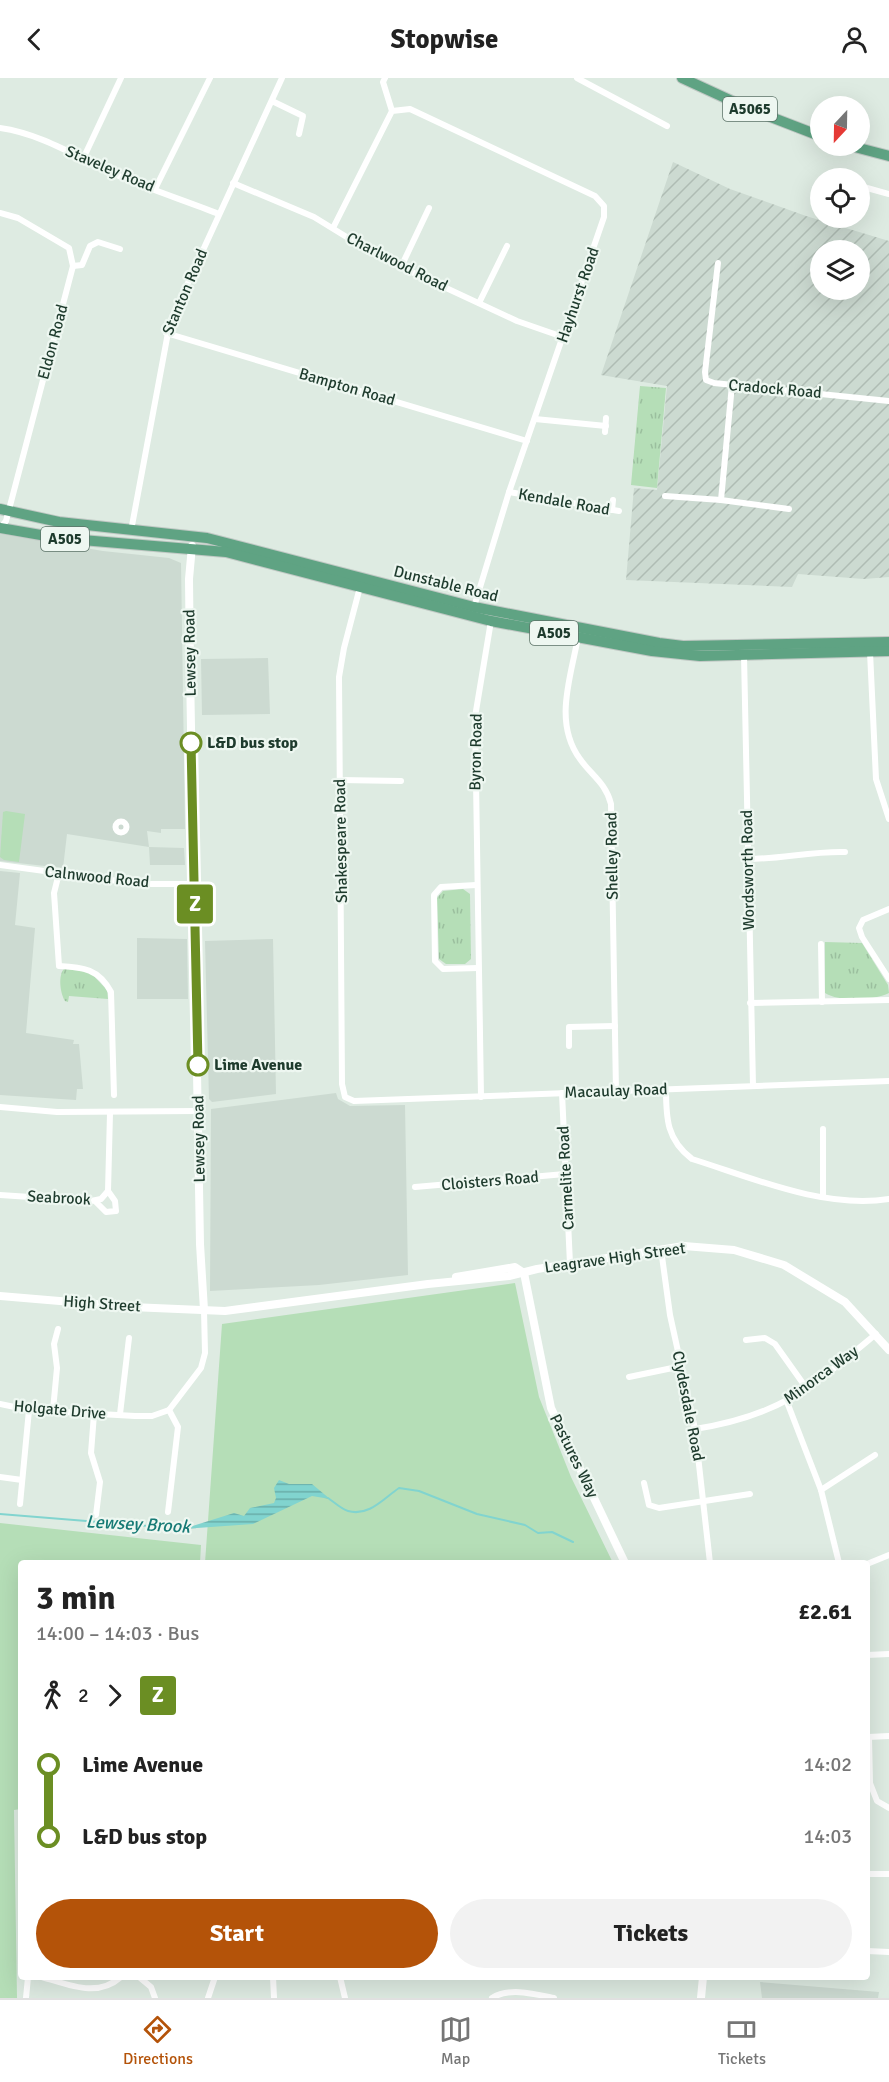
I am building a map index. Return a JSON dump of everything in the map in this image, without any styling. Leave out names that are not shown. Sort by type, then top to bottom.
[{"type":"main road","name":"A5065","points":[[682,78],[745,107],[810,132]]},
{"type":"main road","points":[[870,151],[889,156]]},
{"type":"main road","name":"Dunstable Road","points":[[4,510],[59,522],[192,536],[474,607],[683,646],[889,642]]},
{"type":"main road","name":"Dunstable Road","points":[[0,527],[58,538],[226,552],[491,621],[677,655],[889,651]]},
{"type":"street","points":[[83,159],[122,78]]},
{"type":"street","points":[[155,189],[210,78]]},
{"type":"street","name":"Stanton Road","points":[[131,531],[166,333],[282,78]]},
{"type":"street","points":[[333,228],[393,111],[384,82],[385,78]]},
{"type":"street","points":[[577,78],[667,126]]},
{"type":"street","points":[[272,101],[303,116],[299,134]]},
{"type":"street","name":"Hayhurst Road","points":[[393,111],[410,109],[595,196],[604,206],[604,217],[509,492],[474,607]]},
{"type":"street","name":"Staveley Road","points":[[0,128],[32,135],[83,159],[219,214]]},
{"type":"street","name":"Charlwood Road","points":[[233,183],[333,228],[371,252],[401,267],[517,321],[563,337]]},
{"type":"street","points":[[870,189],[889,194]]},
{"type":"street","points":[[401,267],[429,208]]},
{"type":"street","points":[[0,213],[18,218],[69,248],[73,266],[82,265],[90,246],[98,242],[120,249]]},
{"type":"street","points":[[479,303],[507,246]]},
{"type":"street","name":"Cradock Road","points":[[718,263],[705,372],[706,380],[732,385],[889,401]]},
{"type":"street","name":"Eldon Road","points":[[0,527],[6,521],[4,510],[73,266]]},
{"type":"street","name":"Bampton Road","points":[[166,333],[527,441]]},
{"type":"street","points":[[721,501],[732,385]]},
{"type":"street","points":[[535,419],[605,429],[606,417]]},
{"type":"street","name":"Kendale Road","points":[[509,492],[615,511],[613,500]]},
{"type":"street","points":[[665,496],[789,508]]},
{"type":"street","name":"Lewsey Road","points":[[192,536],[190,670],[201,1292],[204,1310]]},
{"type":"street","name":"Shakespeare Road","points":[[345,1097],[342,1084],[339,677],[360,587]]},
{"type":"street","name":"Byron Road","points":[[481,1097],[475,717],[491,621]]},
{"type":"street","name":"Shelley Road","points":[[579,637],[564,717],[568,738],[580,759],[608,792],[611,804],[616,1090]]},
{"type":"street","points":[[870,652],[876,779],[889,819]]},
{"type":"street","name":"Wordsworth Road","points":[[744,655],[753,1086]]},
{"type":"street","points":[[340,780],[401,781]]},
{"type":"street","points":[[748,859],[783,859],[814,851],[844,852]]},
{"type":"street","name":"Calnwood Road","points":[[0,865],[140,884],[195,884]]},
{"type":"street","points":[[59,873],[54,893],[59,966],[88,968],[105,981],[111,992],[114,1095]]},
{"type":"street","points":[[476,885],[441,887],[434,895],[435,961],[443,969],[478,968]]},
{"type":"street","points":[[889,909],[863,920],[859,928],[862,937],[889,979]]},
{"type":"street","points":[[821,944],[822,1002]]},
{"type":"street","points":[[750,1003],[889,1000]]},
{"type":"street","points":[[569,1046],[569,1027],[615,1026]]},
{"type":"street","name":"Macaulay Road","points":[[345,1097],[354,1101],[889,1081]]},
{"type":"street","points":[[666,1089],[667,1126],[670,1136],[680,1150],[692,1159],[802,1193],[853,1200],[889,1199]]},
{"type":"street","name":"Carmelite Road","points":[[562,1093],[570,1264]]},
{"type":"street","points":[[0,1107],[110,1113],[198,1111]]},
{"type":"street","name":"Seabrook","points":[[0,1195],[96,1201],[101,1199],[108,1191],[110,1113]]},
{"type":"street","points":[[823,1129],[824,1196]]},
{"type":"street","name":"Cloisters Road","points":[[415,1187],[565,1174]]},
{"type":"street","points":[[96,1201],[106,1212],[112,1214],[116,1211],[115,1201],[108,1191]]},
{"type":"street","name":"Leagrave High Street","points":[[204,1310],[225,1311],[326,1300],[428,1284],[524,1273],[684,1246],[734,1250],[784,1265],[845,1302],[889,1350]]},
{"type":"street","name":"Clydesdale Road","points":[[661,1249],[670,1315],[695,1429],[710,1560]]},
{"type":"street","name":"Pastures Way","points":[[524,1273],[551,1408],[624,1560]]},
{"type":"street","name":"High Street","points":[[0,1296],[204,1310]]},
{"type":"street","points":[[168,1512],[178,1427],[169,1410],[201,1368],[205,1353],[204,1310]]},
{"type":"street","points":[[54,1410],[57,1368],[54,1344],[58,1329]]},
{"type":"street","name":"Minorca Way","points":[[695,1429],[733,1423],[787,1402],[807,1389],[876,1334]]},
{"type":"street","name":"Holgate Drive","points":[[120,1414],[129,1338]]},
{"type":"street","points":[[746,1340],[765,1338],[775,1344],[807,1389]]},
{"type":"street","points":[[628,1377],[682,1366]]},
{"type":"street","points":[[787,1402],[821,1490],[838,1560]]},
{"type":"street","name":"Holgate Drive","points":[[0,1404],[29,1410],[94,1414],[152,1416],[169,1410]]},
{"type":"street","points":[[20,1504],[29,1410]]},
{"type":"street","points":[[94,1414],[92,1453],[100,1482],[96,1515]]},
{"type":"street","points":[[821,1490],[875,1455]]},
{"type":"street","points":[[0,1477],[22,1480]]},
{"type":"street","points":[[644,1483],[649,1505],[659,1508],[750,1494]]},
{"type":"street","points":[[870,1563],[889,1555]]},
{"type":"street","points":[[870,1655],[889,1654]]},
{"type":"street","points":[[870,1737],[889,1736]]},
{"type":"street","points":[[870,1783],[877,1801],[889,1808]]},
{"type":"street","points":[[870,1874],[889,1874]]},
{"type":"street","points":[[870,1951],[889,1952]]},
{"type":"street","points":[[26,1998],[28,1980]]},
{"type":"street","points":[[51,1980],[92,1994],[118,1980]]},
{"type":"street","points":[[142,1980],[151,1988],[155,1998]]},
{"type":"street","points":[[208,1998],[214,1980]]},
{"type":"street","points":[[273,1980],[274,1998]]},
{"type":"street","points":[[341,1980],[345,1998]]},
{"type":"street","points":[[701,1998],[703,1980]]},
{"type":"street","points":[[151,1988],[159,1982]]},
{"type":"street","points":[[492,1998],[503,1993],[519,1992],[554,1998]]},
{"type":"shaded area","points":[[673,162],[730,189],[810,217],[810,228],[846,228],[889,241],[889,577],[864,579],[798,574],[792,587],[626,580],[634,488],[657,490],[667,386],[601,375]]},
{"type":"shaded area","points":[[0,534],[103,551],[169,558],[181,563],[185,829],[161,829],[161,833],[147,831],[149,847],[67,834],[63,868],[0,861]]},
{"type":"shaded area","points":[[268,658],[270,714],[202,715],[201,659]]},
{"type":"shaded area","points":[[149,847],[184,848],[185,865],[150,865]]},
{"type":"shaded area","points":[[0,871],[20,873],[15,925],[35,928],[26,1033],[74,1040],[73,1044],[79,1044],[83,1089],[77,1089],[76,1100],[0,1095]]},
{"type":"shaded area","points":[[137,938],[187,939],[188,999],[137,999]]},
{"type":"shaded area","points":[[273,939],[276,1094],[212,1102],[209,1099],[205,941]]},
{"type":"shaded area","points":[[336,1093],[338,1099],[350,1106],[405,1105],[408,1275],[319,1285],[210,1291],[211,1109]]},
{"type":"shaded area","points":[[760,1982],[879,1992],[878,1998],[762,1998]]},
{"type":"green space","points":[[640,386],[666,388],[657,488],[631,485]]},
{"type":"green space","points":[[3,812],[25,814],[19,862],[4,860],[0,857]]},
{"type":"green space","points":[[463,889],[470,894],[471,959],[465,964],[446,964],[439,959],[437,898],[443,891]]},
{"type":"green space","points":[[825,942],[862,943],[888,985],[889,993],[874,998],[856,999],[839,998],[825,993]]},
{"type":"green space","points":[[64,969],[90,972],[107,990],[108,999],[69,996],[68,1002],[65,1001],[60,984]]},
{"type":"green space","points":[[515,1283],[539,1397],[571,1477],[612,1560],[205,1560],[222,1324]]},
{"type":"green space","points":[[0,1523],[201,1545],[200,1560],[18,1560],[18,1809],[14,1810],[17,1998],[0,1998]]},
{"type":"water","points":[[279,1480],[289,1484],[312,1484],[330,1499],[312,1496],[253,1524],[183,1529],[234,1513],[244,1516],[250,1508],[274,1503],[276,1498],[274,1488]]},
{"type":"waterway","name":"Lewsey Brook","points":[[328,1498],[345,1510],[356,1512],[376,1506],[399,1488],[419,1491],[477,1514],[525,1525],[538,1533],[552,1532],[573,1542]]},
{"type":"waterway","name":"Lewsey Brook","points":[[0,1514],[185,1529]]},
{"type":"bus line","name":"Z","points":[[191,743],[198,1065]]},
{"type":"place","name":"L&D bus stop","points":[[191,743]]},
{"type":"place","name":"Lime Avenue","points":[[198,1065]]}]
